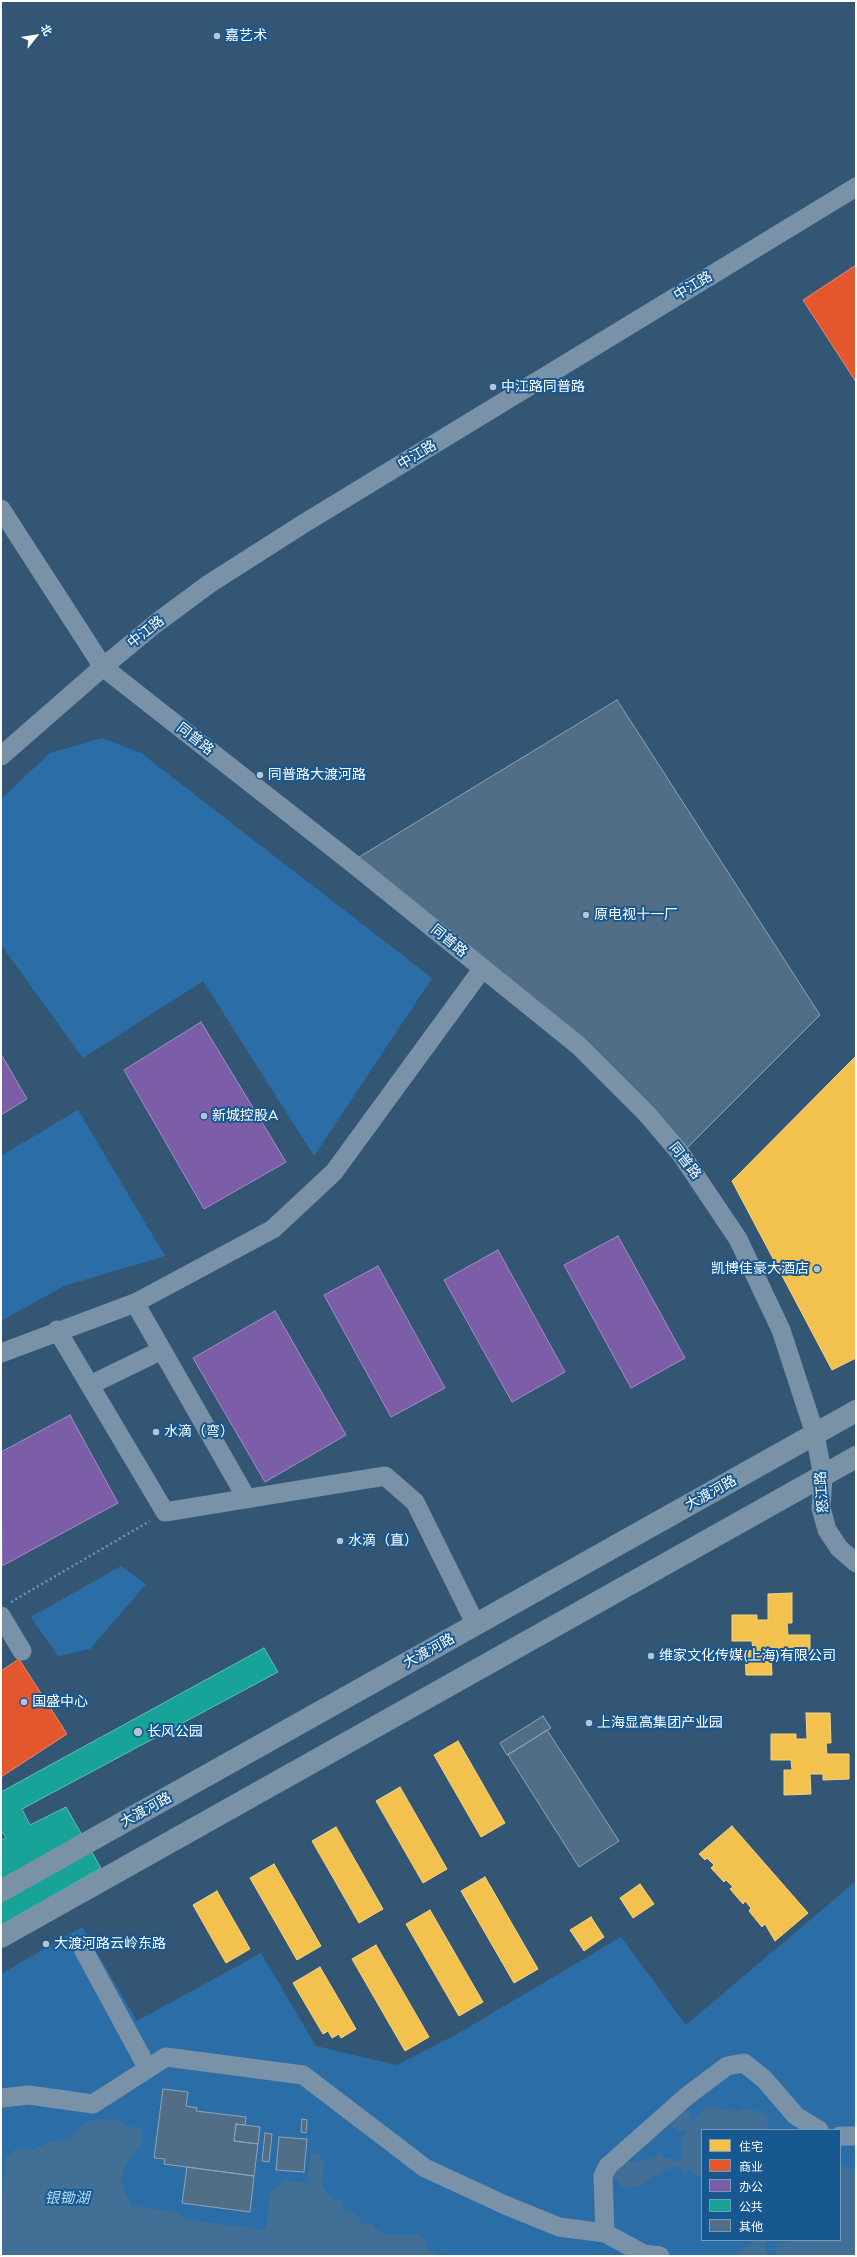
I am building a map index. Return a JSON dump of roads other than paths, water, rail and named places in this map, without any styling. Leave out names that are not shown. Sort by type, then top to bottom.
[{"type":"main road","name":"大渡河路","points":[[1,1891],[856,1411]]},
{"type":"main road","points":[[1,1937],[823,1477],[856,1457]]},
{"type":"street","name":"中江路","points":[[1,756],[155,624],[209,584],[303,524],[856,187]]},
{"type":"street","name":"同普路","points":[[1,509],[103,667],[352,862],[579,1046],[646,1113],[681,1154],[702,1183],[738,1239],[782,1330],[815,1434]]},
{"type":"street","points":[[1,1353],[58,1330],[135,1303],[273,1229],[334,1172],[483,968]]},
{"type":"street","points":[[135,1303],[247,1499]]},
{"type":"street","points":[[58,1330],[165,1512],[385,1476],[415,1502],[476,1625]]},
{"type":"street","points":[[90,1384],[162,1350]]},
{"type":"street","name":"怒江路","points":[[815,1434],[823,1477],[821,1508],[827,1530],[839,1548],[856,1563]]},
{"type":"street","points":[[4,1610],[22,1651]]},
{"type":"street","points":[[83,1949],[148,2069]]},
{"type":"street","points":[[1,2098],[30,2095],[92,2104],[166,2057],[303,2075],[425,2168],[505,2206],[559,2227],[605,2233],[644,2254],[660,2256]]},
{"type":"street","points":[[605,2233],[603,2176],[608,2166],[687,2096],[727,2066],[744,2064],[764,2079],[796,2116],[816,2129]]},
{"type":"street","points":[[841,2136],[856,2136]]},
{"type":"water","points":[[711,2106],[732,2111],[740,2111],[744,2107],[748,2110],[755,2109],[769,2118],[767,2129],[701,2129],[701,2176],[697,2176],[689,2169],[688,2175],[683,2173],[681,2168],[675,2167],[673,2169],[668,2168],[641,2185],[630,2189],[622,2187],[614,2176],[613,2167],[626,2160],[632,2163],[655,2157],[662,2152],[664,2157],[678,2162],[683,2156],[681,2150],[681,2137],[687,2134],[685,2130],[677,2132],[671,2123],[680,2112],[689,2111],[692,2122],[694,2122],[697,2115],[705,2108]]},
{"type":"water","name":"银锄湖","points":[[95,2119],[121,2121],[126,2126],[142,2129],[142,2145],[132,2154],[123,2169],[122,2182],[125,2194],[131,2206],[181,2213],[183,2219],[266,2230],[270,2192],[285,2180],[307,2183],[311,2153],[319,2155],[324,2162],[322,2183],[327,2193],[331,2195],[333,2201],[343,2199],[341,2206],[345,2212],[350,2211],[357,2214],[361,2220],[358,2224],[364,2223],[369,2225],[372,2223],[374,2228],[388,2235],[419,2235],[427,2240],[426,2247],[431,2252],[437,2251],[437,2256],[1,2256],[1,2203],[6,2157],[17,2148],[31,2150],[56,2140],[69,2139],[80,2126]]},
{"type":"water","points":[[841,2163],[842,2165],[856,2170],[856,2256],[777,2256],[774,2248],[778,2243],[788,2243],[788,2241],[841,2241]]},
{"type":"water","points":[[754,2241],[761,2241],[766,2242],[766,2250],[769,2256],[738,2256],[736,2253]]},
{"type":"place","name":"嘉艺术","points":[[217,36]]},
{"type":"place","name":"中江路同普路","points":[[493,387]]},
{"type":"place","name":"同普路大渡河路","points":[[260,775]]},
{"type":"place","name":"原电视十一厂","points":[[586,915]]},
{"type":"place","name":"新城控股A","points":[[204,1116]]},
{"type":"place","name":"凯博佳豪大酒店","points":[[817,1269]]},
{"type":"place","name":"水滴（弯）","points":[[156,1432]]},
{"type":"place","name":"水滴（直）","points":[[340,1541]]},
{"type":"place","name":"维家文化传媒(上海)有限公司","points":[[651,1656]]},
{"type":"place","name":"国盛中心","points":[[24,1702]]},
{"type":"place","name":"上海显高集团产业园","points":[[589,1723]]},
{"type":"place","name":"长风公园","points":[[138,1732]]},
{"type":"place","name":"大渡河路云岭东路","points":[[46,1944]]}]
